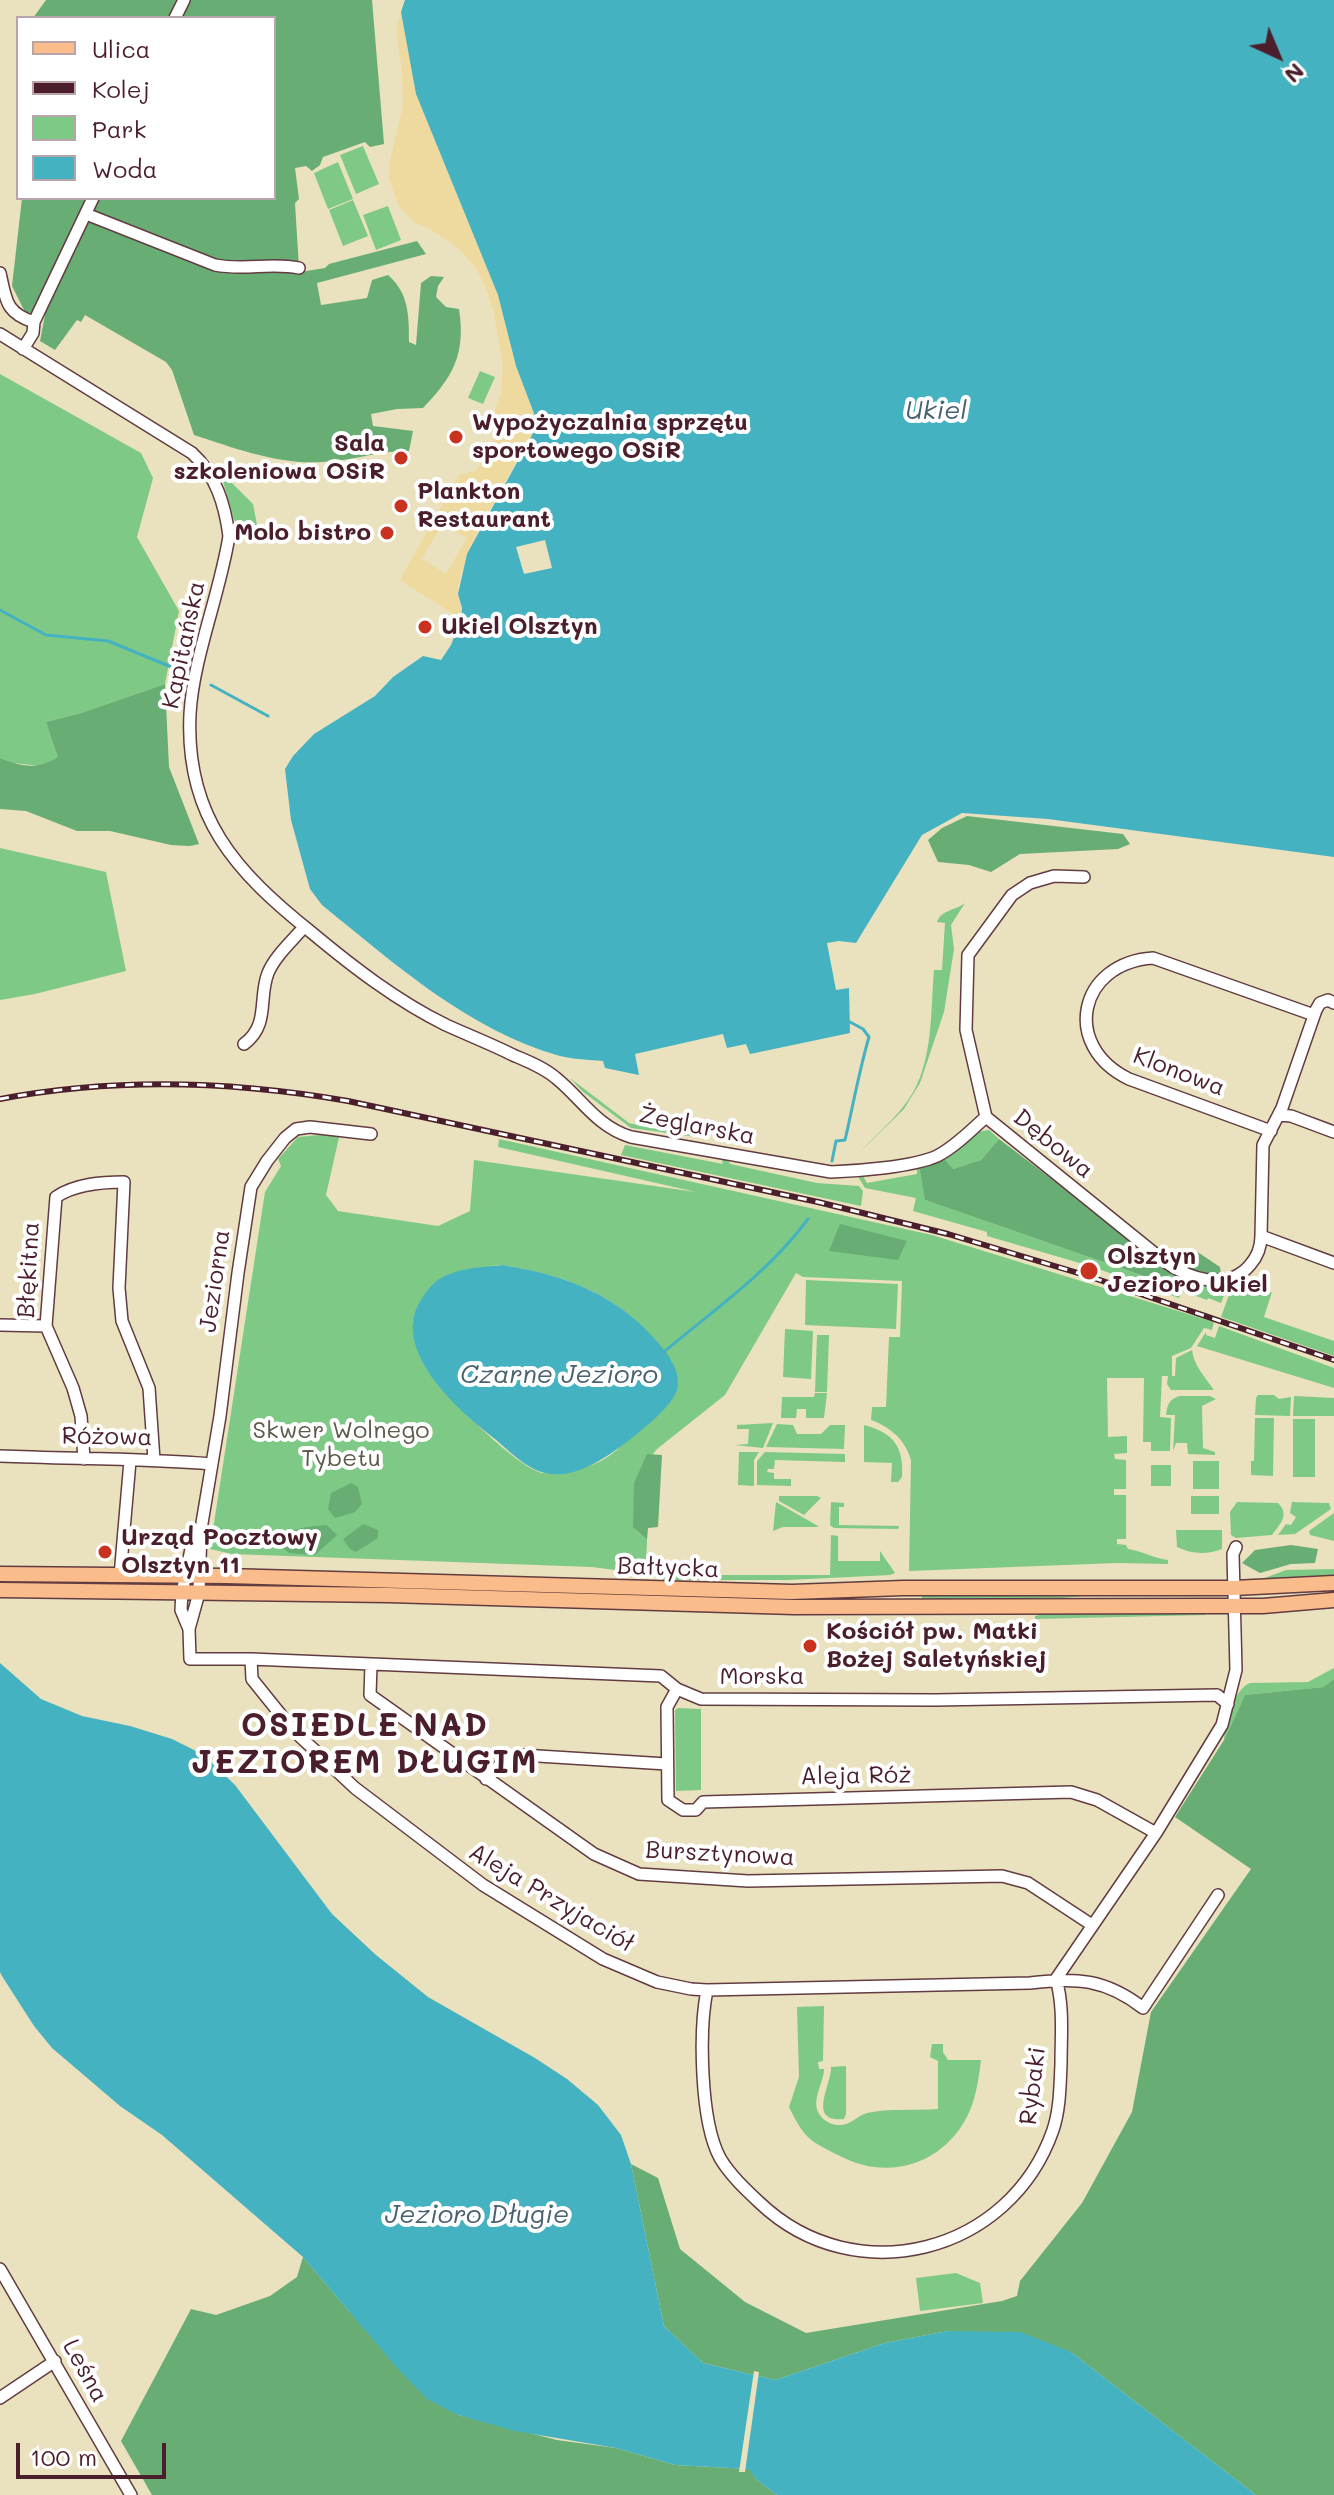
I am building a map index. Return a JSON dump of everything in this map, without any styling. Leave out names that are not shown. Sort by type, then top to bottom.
[{"type":"main road","name":"Bałtycka","points":[[0,1574],[201,1576],[792,1592],[903,1588],[1234,1588],[1334,1583]]},
{"type":"main road","name":"Bałtycka","points":[[0,1590],[389,1595],[794,1607],[1234,1606],[1334,1600]]},
{"type":"street","points":[[23,349],[92,200]]},
{"type":"street","points":[[86,214],[215,265],[237,269],[281,264],[299,268]]},
{"type":"street","points":[[0,273],[8,305],[19,317],[34,322]]},
{"type":"street","name":"Kapitańska","points":[[0,334],[192,453],[202,462],[217,488],[225,510],[229,536],[191,701],[190,745],[195,776],[210,821],[232,859],[304,927]]},
{"type":"street","name":"Dębowa","points":[[1084,877],[1054,876],[1030,883],[1012,895],[968,955],[966,1030],[986,1117],[1164,1261],[1186,1275],[1210,1280],[1235,1278],[1256,1258],[1261,1236]]},
{"type":"street","points":[[244,1044],[257,1030],[262,1018],[269,969],[304,927]]},
{"type":"street","name":"Żeglarska","points":[[304,927],[362,973],[420,1010],[551,1074],[599,1120],[626,1135],[831,1172],[865,1170],[932,1158],[947,1150],[986,1117]]},
{"type":"street","name":"Klonowa","points":[[1271,1131],[1129,1079],[1113,1070],[1099,1057],[1089,1038],[1086,1020],[1090,998],[1100,981],[1117,968],[1136,960],[1153,958],[1314,1015]]},
{"type":"street","points":[[1334,1003],[1328,1000],[1320,1003],[1279,1115],[1263,1145],[1261,1236],[1334,1263]]},
{"type":"street","points":[[1279,1115],[1291,1116],[1334,1132]]},
{"type":"street","name":"Jeziorna","points":[[201,1576],[201,1529],[248,1204],[255,1179],[285,1138],[296,1129],[310,1127],[371,1134]]},
{"type":"street","name":"Błękitna","points":[[84,1459],[81,1416],[73,1388],[46,1326],[56,1197],[66,1190],[124,1182],[119,1288],[122,1321],[149,1388],[154,1460]]},
{"type":"street","points":[[0,1325],[46,1326]]},
{"type":"street","name":"Różowa","points":[[0,1456],[212,1464]]},
{"type":"street","points":[[120,1576],[130,1461]]},
{"type":"street","name":"Jeziorna","points":[[182,1593],[192,1544],[201,1529]]},
{"type":"street","points":[[1056,1979],[1156,1833],[1222,1725],[1236,1670],[1233,1554],[1236,1547]]},
{"type":"street","points":[[201,1576],[189,1629],[190,1659],[251,1659]]},
{"type":"street","points":[[182,1593],[181,1610],[189,1629]]},
{"type":"street","name":"Morska","points":[[251,1659],[661,1676],[677,1689],[701,1699],[936,1700],[1217,1695],[1228,1704]]},
{"type":"street","name":"Aleja Przyjaciół","points":[[251,1659],[252,1679],[293,1730],[355,1788],[483,1885],[603,1959],[657,1982],[707,1990],[1030,1983],[1072,1979],[1123,1993],[1143,2008],[1218,1895]]},
{"type":"street","name":"Bursztynowa","points":[[371,1665],[370,1695],[594,1854],[639,1874],[748,1881],[1002,1876],[1028,1883],[1092,1925]]},
{"type":"street","name":"Aleja Róż","points":[[677,1689],[667,1707],[668,1800],[683,1810],[696,1810],[703,1802],[1071,1792],[1097,1800],[1156,1833]]},
{"type":"street","points":[[486,1779],[502,1763],[522,1755],[667,1764]]},
{"type":"street","name":"Rybaki","points":[[707,1990],[704,2005],[707,2114],[720,2157],[728,2169],[774,2216],[812,2239],[844,2249],[898,2252],[940,2243],[984,2222],[1013,2195],[1034,2168],[1045,2148],[1057,2112],[1061,2042],[1060,1993],[1056,1979]]},
{"type":"street","name":"Leśna","points":[[0,2269],[131,2495]]},
{"type":"street","points":[[0,2398],[55,2361]]},
{"type":"green space","points":[[46,0],[372,0],[384,144],[370,147],[365,142],[323,157],[320,165],[312,171],[306,166],[295,168],[299,199],[295,203],[299,268],[300,272],[325,268],[329,264],[417,241],[426,254],[317,283],[321,305],[367,298],[372,280],[388,275],[404,297],[409,342],[416,345],[421,283],[431,276],[444,277],[436,297],[446,307],[459,309],[461,339],[455,364],[442,386],[423,408],[371,414],[373,426],[413,431],[409,451],[306,462],[241,450],[194,435],[172,370],[166,362],[85,315],[81,322],[77,320],[55,350],[40,341],[45,315],[25,312],[12,286],[22,200],[276,200],[276,16],[34,16]]},
{"type":"green space","points":[[363,146],[379,184],[356,194],[340,155]]},
{"type":"green space","points":[[338,162],[353,199],[328,209],[314,173]]},
{"type":"green space","points":[[353,200],[368,236],[343,246],[329,210]]},
{"type":"green space","points":[[388,206],[401,240],[376,250],[363,215]]},
{"type":"green space","points":[[480,371],[495,377],[483,404],[468,398]]},
{"type":"green space","points":[[0,374],[141,453],[153,478],[137,537],[179,611],[165,684],[46,722],[59,757],[41,766],[13,763],[0,758]]},
{"type":"green space","points":[[222,478],[229,480],[253,504],[258,530],[245,528],[234,520]]},
{"type":"green space","points":[[165,684],[169,767],[199,844],[171,845],[110,831],[77,831],[26,811],[0,809],[0,758],[30,766],[58,757],[46,722]]},
{"type":"green space","points":[[967,816],[1123,834],[1130,844],[1118,849],[1020,854],[991,872],[969,865],[938,862],[928,840],[942,828]]},
{"type":"green space","points":[[0,848],[106,872],[126,971],[0,1000]]},
{"type":"green space","points":[[965,903],[951,925],[954,949],[944,1012],[920,1083],[904,1109],[860,1152],[903,1107],[920,1076],[929,1042],[934,970],[942,970],[945,923],[937,922],[945,912]]},
{"type":"green space","points":[[570,1078],[629,1123],[706,1134],[704,1138],[631,1128],[582,1091]]},
{"type":"green space","points":[[989,1130],[999,1139],[981,1160],[953,1169],[925,1200],[1155,1280],[1176,1273],[1218,1284],[1225,1293],[1221,1303],[1182,1291],[1179,1298],[1090,1266],[987,1236],[987,1232],[913,1211],[916,1198],[865,1188],[857,1175],[863,1176],[867,1183],[917,1174],[917,1167],[976,1132]]},
{"type":"green space","name":"Skwer Wolnego Tybetu","points":[[340,1133],[326,1195],[338,1211],[438,1226],[470,1211],[474,1160],[696,1192],[498,1147],[499,1139],[932,1235],[1214,1322],[1212,1330],[1204,1328],[1191,1348],[1172,1356],[1172,1376],[1175,1376],[1176,1358],[1192,1350],[1197,1366],[1214,1390],[1171,1390],[1167,1384],[1168,1376],[1162,1376],[1160,1417],[1171,1418],[1170,1451],[1151,1451],[1151,1442],[1143,1442],[1144,1378],[1107,1378],[1108,1437],[1127,1436],[1127,1453],[1114,1454],[1115,1459],[1126,1460],[1126,1489],[1114,1489],[1114,1495],[1126,1495],[1126,1539],[1117,1539],[1117,1544],[1168,1560],[1168,1564],[909,1571],[911,1460],[896,1435],[871,1420],[872,1407],[886,1407],[889,1337],[900,1337],[902,1281],[803,1277],[796,1273],[725,1395],[657,1449],[639,1472],[636,1530],[647,1540],[646,1565],[656,1566],[656,1577],[634,1577],[633,1569],[232,1554],[210,1549],[265,1192],[281,1166],[278,1159],[298,1137]],"holes":[[[503,1265],[578,1285],[618,1306],[637,1321],[672,1362],[639,1424],[628,1438],[602,1460],[586,1467],[543,1473],[516,1458],[480,1428],[447,1394],[426,1368],[416,1345],[413,1321],[490,1266]]]},
{"type":"green space","points":[[999,1139],[1176,1273],[1155,1280],[925,1200],[920,1169],[944,1159],[953,1169],[981,1160]]},
{"type":"green space","points":[[625,1145],[723,1164],[721,1157],[727,1158],[730,1164],[817,1183],[859,1186],[863,1191],[861,1206],[621,1155]]},
{"type":"green space","points":[[840,1224],[907,1241],[898,1260],[829,1251]]},
{"type":"green space","points":[[1193,1249],[1220,1267],[1221,1275],[1194,1272],[1171,1260],[1173,1253]]},
{"type":"green space","points":[[1242,1279],[1251,1283],[1250,1287],[1272,1292],[1264,1317],[1334,1341],[1334,1356],[1221,1317],[1229,1295]]},
{"type":"green space","points":[[806,1280],[898,1284],[896,1329],[805,1325]]},
{"type":"green space","points":[[1219,1326],[1334,1368],[1334,1388],[1197,1346],[1206,1332],[1206,1335],[1215,1338]]},
{"type":"green space","points":[[785,1329],[813,1331],[811,1379],[783,1377]]},
{"type":"green space","points":[[817,1335],[829,1335],[827,1392],[815,1392]]},
{"type":"green space","points":[[815,1393],[827,1393],[824,1418],[806,1418],[806,1409],[797,1409],[796,1418],[781,1418],[782,1397],[814,1397]]},
{"type":"green space","points":[[1258,1395],[1274,1395],[1279,1399],[1291,1397],[1290,1416],[1255,1415]]},
{"type":"green space","points":[[1180,1396],[1210,1396],[1216,1399],[1202,1406],[1203,1448],[1215,1452],[1215,1455],[1188,1454],[1187,1443],[1176,1443],[1173,1451],[1175,1415],[1166,1415],[1170,1402]]},
{"type":"green space","points":[[1294,1396],[1334,1398],[1334,1416],[1293,1416]]},
{"type":"green space","points":[[1255,1418],[1274,1418],[1273,1476],[1251,1475]]},
{"type":"green space","points":[[1293,1419],[1315,1419],[1315,1477],[1293,1477]]},
{"type":"green space","points":[[773,1423],[763,1448],[735,1445],[748,1444],[749,1429],[737,1429],[737,1425]]},
{"type":"green space","points":[[777,1424],[793,1425],[797,1434],[821,1434],[830,1425],[845,1425],[844,1449],[766,1447]]},
{"type":"green space","points":[[864,1425],[883,1432],[899,1449],[902,1477],[898,1482],[891,1482],[892,1463],[864,1462]]},
{"type":"green space","points":[[739,1452],[759,1452],[754,1460],[754,1486],[738,1485]]},
{"type":"green space","points":[[765,1452],[845,1454],[845,1462],[775,1460],[774,1469],[767,1472],[774,1473],[774,1479],[791,1479],[791,1486],[757,1485],[757,1461]]},
{"type":"green space","points":[[647,1454],[662,1455],[658,1527],[648,1528],[647,1540],[633,1527],[634,1483]]},
{"type":"green space","points":[[1193,1461],[1219,1461],[1219,1489],[1193,1489]]},
{"type":"green space","points":[[1151,1465],[1171,1465],[1171,1486],[1151,1486]]},
{"type":"green space","points":[[351,1483],[358,1487],[362,1504],[355,1512],[335,1518],[328,1509],[331,1493]]},
{"type":"green space","points":[[779,1496],[821,1498],[804,1515],[779,1501]]},
{"type":"green space","points":[[1191,1496],[1219,1496],[1219,1514],[1191,1514]]},
{"type":"green space","points":[[776,1502],[818,1527],[783,1527],[773,1531]]},
{"type":"green space","points":[[831,1502],[844,1503],[844,1507],[839,1507],[839,1525],[899,1526],[898,1529],[834,1528],[830,1525]]},
{"type":"green space","points":[[1237,1502],[1278,1503],[1283,1515],[1272,1535],[1236,1538],[1231,1535],[1230,1512]]},
{"type":"green space","points":[[1292,1502],[1329,1503],[1331,1509],[1295,1534],[1278,1535],[1296,1517],[1290,1513]]},
{"type":"green space","points":[[1334,1513],[1334,1541],[1310,1535],[1309,1531]]},
{"type":"green space","points":[[363,1524],[378,1530],[378,1538],[356,1552],[343,1539]]},
{"type":"green space","points":[[327,1525],[337,1535],[315,1555],[289,1553],[279,1545],[293,1531]]},
{"type":"green space","points":[[1176,1530],[1222,1530],[1222,1549],[1205,1553],[1177,1547]]},
{"type":"green space","points":[[831,1535],[838,1536],[838,1561],[880,1561],[880,1551],[895,1573],[788,1580],[663,1580],[663,1575],[830,1575]]},
{"type":"green space","points":[[1291,1545],[1318,1549],[1315,1563],[1291,1564],[1260,1573],[1242,1563],[1255,1550]]},
{"type":"green space","points":[[1334,1569],[1334,1578],[1262,1579],[1286,1570]]},
{"type":"green space","points":[[922,1595],[1083,1596],[1031,1601],[922,1601]]},
{"type":"green space","points":[[1206,1612],[1205,1615],[1035,1619],[1035,1616],[1046,1613]]},
{"type":"green space","points":[[1334,1668],[1334,1679],[1325,1687],[1245,1695],[1224,1740],[1231,1708],[1239,1692],[1250,1683],[1308,1682]]},
{"type":"green space","points":[[1334,1679],[1334,2495],[1256,2495],[1071,2352],[948,2331],[885,2343],[775,2380],[703,2363],[664,2326],[631,2164],[658,2178],[680,2249],[745,2302],[806,2333],[1017,2296],[1020,2281],[1082,2203],[1132,2112],[1151,2012],[1251,1869],[1175,1817],[1224,1740],[1245,1695],[1324,1687]]},
{"type":"green space","points":[[701,1709],[701,1790],[676,1791],[675,1710]]},
{"type":"green space","points":[[824,2006],[823,2061],[818,2062],[819,2069],[824,2069],[817,2107],[822,2117],[832,2124],[846,2124],[875,2111],[938,2109],[938,2061],[930,2057],[932,2044],[943,2044],[948,2060],[981,2060],[971,2108],[948,2142],[916,2162],[898,2167],[879,2167],[859,2164],[840,2156],[814,2142],[804,2132],[789,2107],[799,2077],[797,2007]]},
{"type":"green space","points":[[846,2066],[846,2114],[844,2119],[833,2119],[823,2109],[831,2067]]},
{"type":"green space","points":[[303,2257],[348,2310],[458,2415],[557,2440],[616,2448],[675,2465],[750,2469],[757,2480],[777,2495],[152,2495],[121,2441],[191,2309],[216,2315],[270,2296],[297,2277]]},
{"type":"green space","points":[[956,2273],[980,2283],[983,2303],[920,2311],[916,2278]]},
{"type":"sand","points":[[401,12],[416,94],[498,295],[516,366],[538,424],[467,557],[458,594],[461,619],[400,580],[459,475],[476,471],[503,424],[492,418],[501,394],[503,366],[493,309],[476,268],[460,250],[413,221],[399,207],[389,178],[389,165],[403,105],[396,31]],"holes":[[[442,524],[467,538],[446,574],[422,559]]]},
{"type":"water","name":"Ukiel","points":[[405,0],[1334,0],[1334,857],[1048,819],[962,813],[922,835],[856,943],[827,943],[836,990],[849,988],[850,1033],[750,1054],[746,1044],[727,1048],[723,1034],[635,1054],[639,1075],[605,1068],[603,1061],[560,1056],[494,1030],[434,993],[322,905],[310,889],[291,820],[285,769],[314,734],[375,696],[393,677],[423,656],[441,660],[451,645],[461,619],[458,594],[467,554],[538,424],[516,366],[498,295],[416,94],[401,12]]},
{"type":"water","name":"Czarne Jezioro","points":[[503,1265],[549,1275],[609,1300],[645,1328],[674,1366],[678,1377],[677,1390],[666,1407],[624,1444],[585,1468],[553,1474],[525,1464],[463,1412],[432,1377],[420,1357],[414,1337],[414,1317],[431,1286],[456,1272]]},
{"type":"water","name":"Jezioro Długie","points":[[0,1663],[41,1699],[82,1716],[172,1739],[204,1755],[235,1785],[332,1914],[376,1955],[428,1997],[535,2058],[598,2105],[621,2135],[631,2164],[664,2326],[703,2363],[775,2380],[885,2343],[948,2331],[1020,2332],[1071,2352],[1256,2495],[777,2495],[757,2480],[749,2469],[675,2465],[616,2448],[515,2431],[458,2415],[427,2399],[303,2257],[162,2135],[120,2106],[52,2048],[2,1976]]},
{"type":"pier","points":[[545,540],[552,568],[524,574],[516,547]]},
{"type":"pier","points":[[754,2371],[759,2372],[745,2472],[739,2472]]},
{"type":"waterway","points":[[0,610],[46,635],[108,641],[186,673]]},
{"type":"waterway","points":[[211,685],[268,716]]},
{"type":"waterway","points":[[832,1161],[836,1141],[845,1140],[869,1037],[863,1029],[850,1022]]},
{"type":"waterway","points":[[665,1351],[759,1273],[808,1219]]},
{"type":"railway","points":[[0,1099],[87,1087],[174,1084],[261,1089],[348,1101],[818,1202],[948,1234],[1088,1276],[1334,1360]]},
{"type":"place","name":"Wypożyczalnia sprzętu sportowego OSiR","points":[[456,437]]},
{"type":"place","name":"Sala szkoleniowa OSiR","points":[[401,458]]},
{"type":"place","name":"Plankton Restaurant","points":[[401,506]]},
{"type":"place","name":"Molo bistro","points":[[387,533]]},
{"type":"place","name":"Ukiel Olsztyn","points":[[425,627]]},
{"type":"place","name":"Olsztyn Jezioro Ukiel","points":[[1089,1271]]},
{"type":"place","name":"Urząd Pocztowy Olsztyn 11","points":[[105,1552]]},
{"type":"place","name":"Kościół pw. Matki Bożej Saletyńskiej","points":[[810,1646]]},
{"type":"district","name":"OSIEDLE NAD JEZIOREM DŁUGIM","points":[[365,1744]]}]
